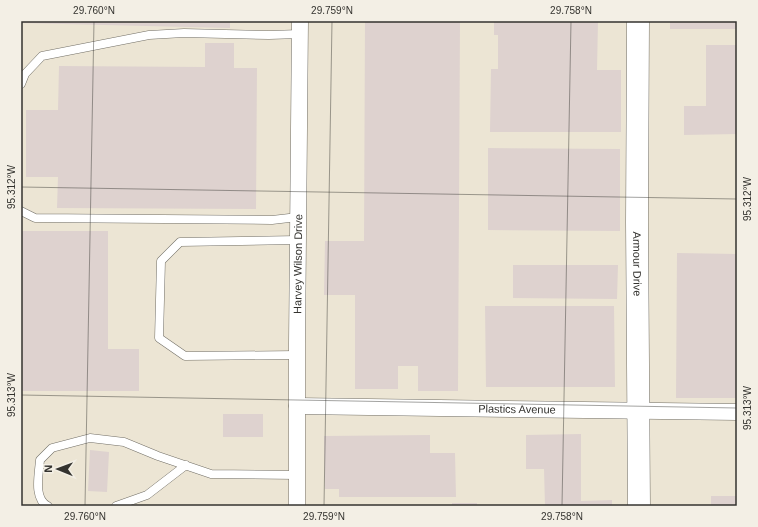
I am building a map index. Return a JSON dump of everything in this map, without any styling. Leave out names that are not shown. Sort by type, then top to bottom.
[{"type":"street","name":"Armour Drive","points":[[638,21],[639,506]]},
{"type":"street","name":"Harvey Wilson Drive","points":[[297,506],[300,28]]},
{"type":"street","name":"Plastics Avenue","points":[[297,406],[737,412]]},
{"type":"lane","points":[[21,84],[25,74],[42,56],[149,35],[184,33],[270,35],[300,28]]},
{"type":"lane","points":[[21,211],[35,218],[272,220],[298,217]]},
{"type":"lane","points":[[297,355],[185,356],[159,338],[160,261],[180,242],[298,240]]},
{"type":"lane","points":[[48,506],[45,505],[38,491],[40,460],[52,448],[90,438],[124,442],[211,474],[297,475]]},
{"type":"lane","points":[[116,506],[147,495],[186,465]]},
{"type":"shaded area","points":[[21,21],[737,21],[737,506],[21,506]]},
{"type":"building","points":[[21,21],[230,21],[230,28],[21,23]]},
{"type":"building","points":[[365,21],[460,21],[458,391],[418,391],[418,366],[398,366],[398,389],[355,389],[355,295],[324,295],[325,241],[364,241]]},
{"type":"building","points":[[494,21],[598,21],[597,70],[621,70],[621,132],[490,132],[491,69],[498,69],[498,35],[494,35]]},
{"type":"building","points":[[670,21],[737,21],[737,29],[670,29]]},
{"type":"building","points":[[205,43],[234,43],[234,68],[257,68],[256,209],[57,208],[58,177],[26,177],[26,110],[58,110],[59,66],[205,67]]},
{"type":"building","points":[[706,45],[737,45],[737,134],[684,135],[684,106],[706,106]]},
{"type":"building","points":[[488,148],[620,149],[620,231],[488,230]]},
{"type":"building","points":[[21,231],[108,231],[108,349],[139,349],[139,391],[21,391]]},
{"type":"building","points":[[677,253],[737,254],[737,398],[676,398]]},
{"type":"building","points":[[513,265],[618,265],[617,299],[513,298]]},
{"type":"building","points":[[485,306],[614,306],[615,387],[486,387]]},
{"type":"building","points":[[223,414],[263,414],[263,437],[223,437]]},
{"type":"building","points":[[581,434],[581,501],[612,500],[612,506],[545,506],[544,469],[526,469],[526,435]]},
{"type":"building","points":[[430,435],[430,453],[455,453],[456,497],[339,497],[339,489],[325,489],[324,436]]},
{"type":"building","points":[[90,450],[109,452],[107,492],[88,491]]},
{"type":"building","points":[[711,496],[737,496],[737,506],[711,506]]},
{"type":"building","points":[[452,503],[477,503],[477,506],[452,506]]}]
